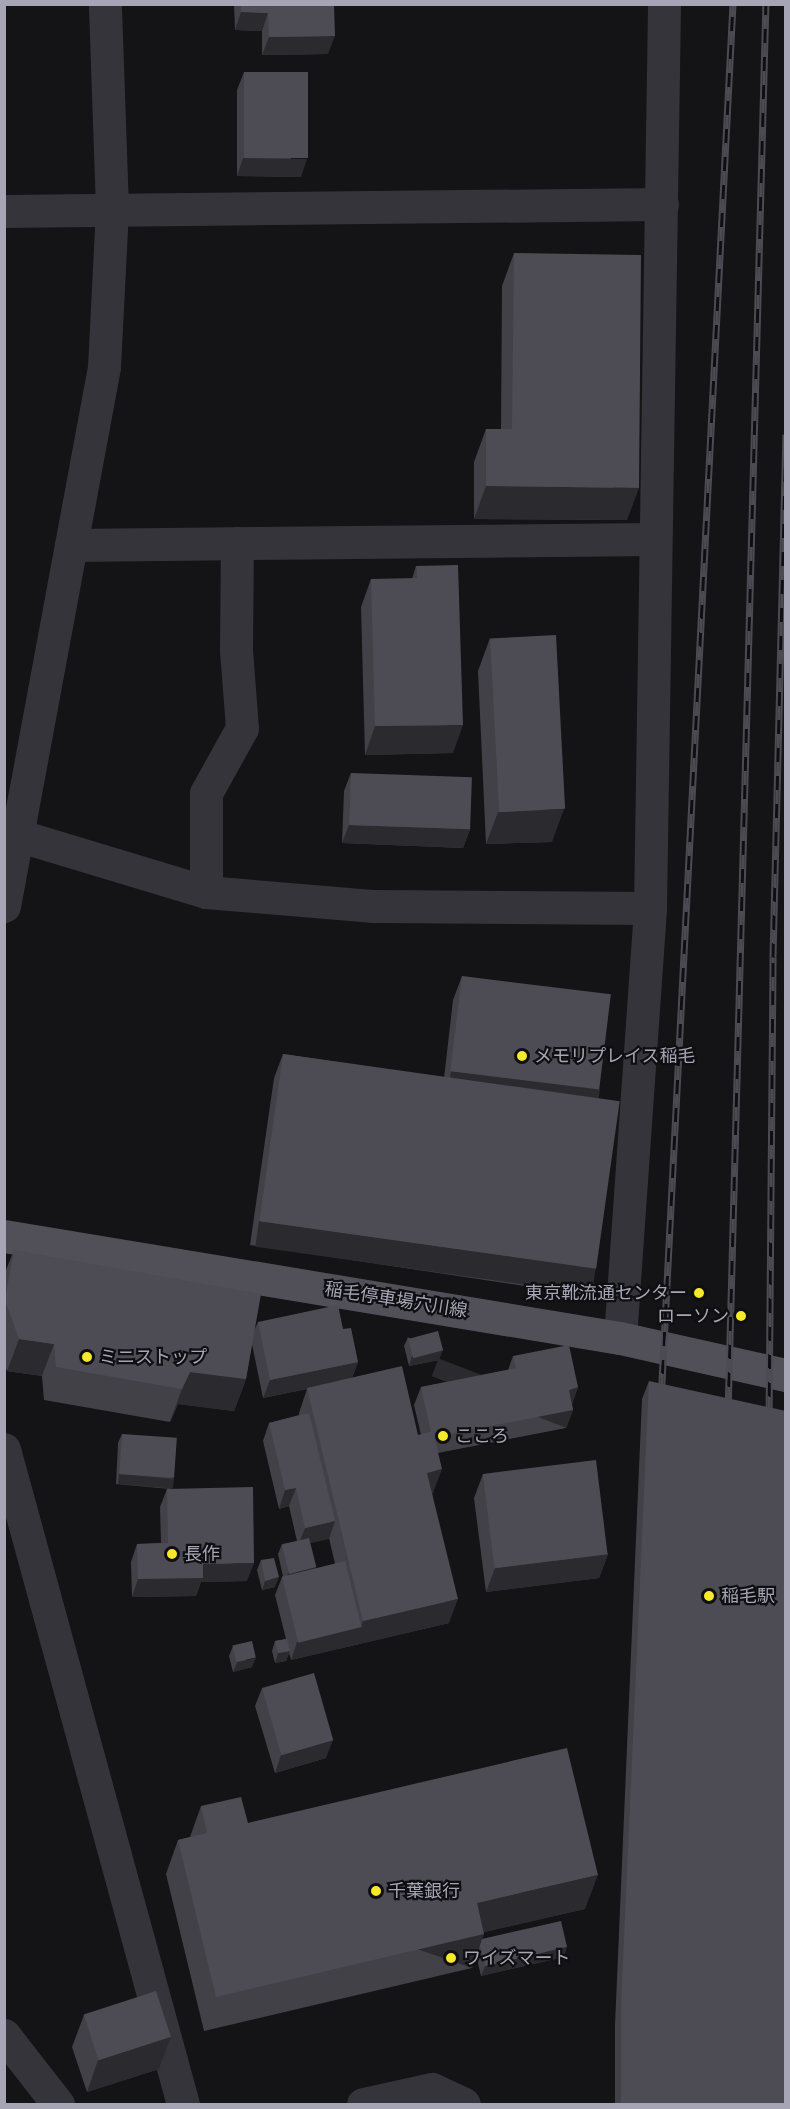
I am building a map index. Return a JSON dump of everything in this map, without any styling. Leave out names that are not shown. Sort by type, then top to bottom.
[{"type":"main road","name":"稲毛停車場穴川線","points":[[4,1236],[620,1338],[786,1375]]},
{"type":"street","points":[[4,906],[11,834],[71,545],[104,367],[112,208],[105,4]]},
{"type":"street","points":[[620,1338],[650,908],[664,4]]},
{"type":"street","points":[[4,212],[112,208],[662,204]]},
{"type":"street","points":[[71,545],[655,539]]},
{"type":"street","points":[[206,892],[206,793],[242,728],[236,650],[237,543]]},
{"type":"street","points":[[11,834],[206,892],[374,906],[650,908]]},
{"type":"street","points":[[4,1449],[183,2104]]},
{"type":"street","points":[[4,2035],[58,2104]]},
{"type":"street","points":[[363,2104],[432,2089],[464,2104]]},
{"type":"building","points":[[241,4],[334,4],[335,36],[269,37],[268,13],[241,12]]},
{"type":"building","points":[[244,72],[308,72],[308,158],[244,158]]},
{"type":"building","points":[[514,253],[641,255],[639,488],[486,486],[486,429],[512,429]]},
{"type":"building","points":[[458,565],[463,725],[375,726],[371,579],[417,578],[416,566]]},
{"type":"building","points":[[556,635],[565,809],[499,812],[490,638]]},
{"type":"building","points":[[351,773],[472,777],[470,829],[349,825]]},
{"type":"building","name":"メモリプレイス稲毛","points":[[462,976],[611,994],[599,1090],[450,1071]]},
{"type":"building","points":[[283,1054],[620,1101],[596,1269],[259,1221]]},
{"type":"building","points":[[14,1250],[261,1294],[246,1379],[190,1372],[182,1389],[56,1367],[54,1344],[19,1339],[5,1300]]},
{"type":"building","points":[[338,1305],[343,1329],[351,1328],[358,1362],[270,1380],[258,1322]]},
{"type":"building","points":[[438,1331],[443,1350],[413,1358],[408,1339]]},
{"type":"building","points":[[569,1345],[578,1387],[569,1390],[573,1410],[435,1437],[433,1431],[431,1432],[421,1387],[516,1368],[513,1356]]},
{"type":"building","points":[[402,1366],[418,1435],[433,1431],[442,1469],[427,1473],[458,1599],[363,1621],[307,1388]]},
{"type":"building","name":"稲毛駅","points":[[649,1381],[786,1411],[786,2104],[621,2104],[621,2007]]},
{"type":"building","points":[[309,1413],[335,1521],[305,1528],[296,1488],[285,1490],[269,1423]]},
{"type":"building","points":[[122,1434],[177,1438],[174,1478],[119,1474]]},
{"type":"building","points":[[596,1460],[608,1554],[494,1568],[483,1474]]},
{"type":"building","points":[[253,1487],[254,1563],[203,1564],[203,1578],[138,1579],[137,1544],[168,1543],[167,1489]]},
{"type":"building","points":[[309,1538],[316,1567],[289,1574],[282,1545]]},
{"type":"building","points":[[274,1558],[279,1577],[265,1581],[261,1560]]},
{"type":"building","points":[[345,1561],[361,1627],[298,1643],[282,1577]]},
{"type":"building","points":[[287,1639],[290,1651],[278,1653],[275,1641]]},
{"type":"building","points":[[252,1641],[256,1658],[236,1662],[233,1645]]},
{"type":"building","points":[[314,1673],[333,1740],[281,1755],[262,1688]]},
{"type":"building","name":"千葉銀行","points":[[567,1748],[598,1875],[477,1903],[484,1934],[216,1997],[178,1840],[207,1833],[201,1806],[241,1797],[248,1823]]},
{"type":"building","points":[[561,1921],[567,1947],[485,1966],[480,1946],[482,1939]]},
{"type":"building","points":[[156,1991],[171,2037],[99,2060],[84,2014]]},
{"type":"railway","points":[[661,1401],[733,4]]},
{"type":"railway","points":[[728,1414],[766,4]]},
{"type":"railway","points":[[769,1424],[773,957],[786,434]]},
{"type":"place","name":"メモリプレイス稲毛","points":[[522,1056]]},
{"type":"place","name":"東京靴流通センター","points":[[699,1293]]},
{"type":"place","name":"ローソン","points":[[741,1316]]},
{"type":"place","name":"ミニストップ","points":[[87,1357]]},
{"type":"place","name":"こころ","points":[[443,1436]]},
{"type":"place","name":"長作","points":[[172,1554]]},
{"type":"place","name":"稲毛駅","points":[[709,1596]]},
{"type":"place","name":"千葉銀行","points":[[376,1891]]},
{"type":"place","name":"ワイズマート","points":[[451,1958]]}]
